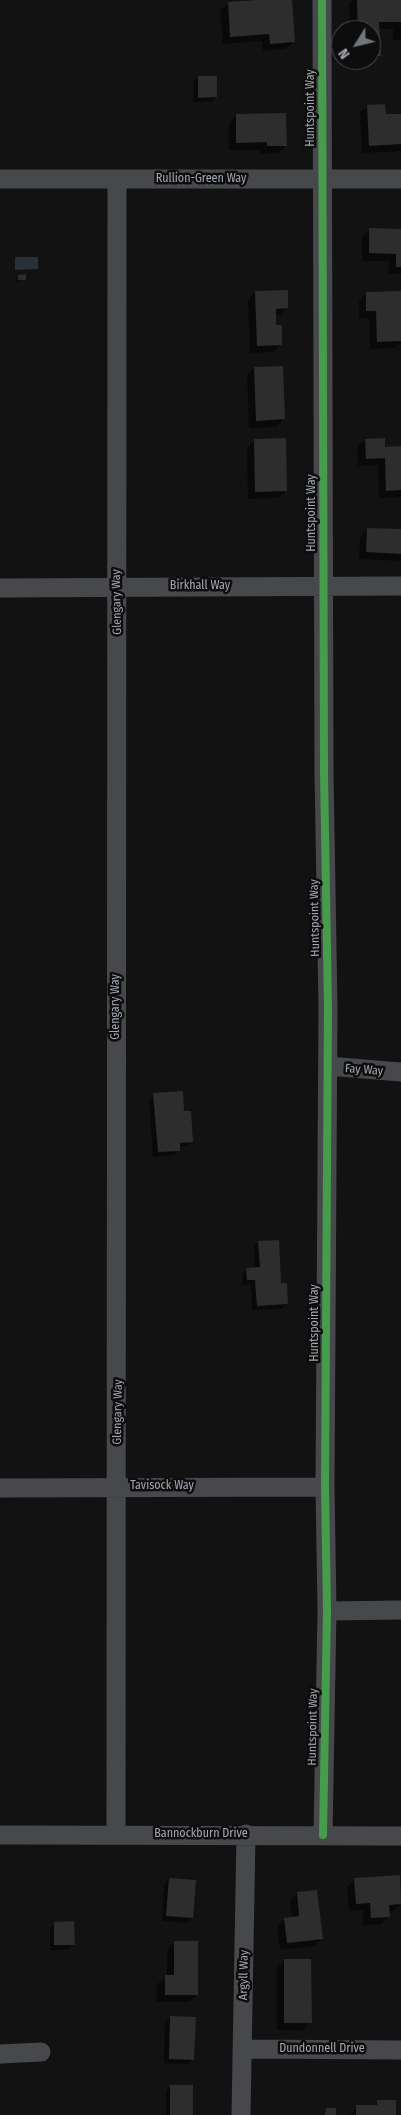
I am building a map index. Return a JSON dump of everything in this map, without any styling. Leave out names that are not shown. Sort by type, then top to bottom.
[{"type":"street","name":"Huntspoint Way","points":[[322,0],[324,179],[323,586],[328,1066],[325,1488],[327,1611],[323,1835]]},
{"type":"street","name":"Rullion-Green Way","points":[[0,180],[401,179]]},
{"type":"street","name":"Glengary Way","points":[[116,1834],[117,180]]},
{"type":"street","name":"Birkhall Way","points":[[0,588],[401,586]]},
{"type":"street","name":"Fay Way","points":[[328,1066],[363,1071],[401,1072]]},
{"type":"street","name":"Tavisock Way","points":[[0,1488],[117,1486],[325,1488]]},
{"type":"street","points":[[327,1611],[401,1610]]},
{"type":"street","name":"Bannockburn Drive","points":[[0,1836],[116,1834],[401,1836]]},
{"type":"street","name":"Argyll Way","points":[[241,2115],[246,1834]]},
{"type":"street","name":"Dundonnell Drive","points":[[242,2049],[401,2050]]},
{"type":"street","points":[[0,2054],[41,2052]]},
{"type":"shaded area","points":[[15,257],[38,257],[38,269],[15,270]]},
{"type":"building","points":[[292,0],[295,42],[270,44],[269,34],[230,37],[228,2]]},
{"type":"building","points":[[357,0],[401,0],[401,22],[358,20]]},
{"type":"building","points":[[198,76],[217,76],[217,97],[198,98]]},
{"type":"building","points":[[385,104],[386,114],[401,114],[401,144],[369,146],[367,105]]},
{"type":"building","points":[[286,113],[287,146],[267,146],[267,142],[236,143],[236,114]]},
{"type":"building","points":[[369,228],[401,229],[401,267],[396,267],[396,254],[369,253]]},
{"type":"building","points":[[26,274],[26,280],[18,280],[18,275]]},
{"type":"building","points":[[288,290],[288,308],[276,309],[276,325],[282,325],[282,345],[257,346],[255,291]]},
{"type":"building","points":[[401,291],[401,341],[377,342],[376,311],[366,311],[366,292]]},
{"type":"building","points":[[283,366],[285,419],[256,421],[254,367]]},
{"type":"building","points":[[286,438],[287,491],[255,492],[254,439]]},
{"type":"building","points":[[385,438],[385,447],[401,446],[401,490],[386,491],[385,458],[366,459],[365,439]]},
{"type":"building","points":[[367,528],[401,529],[401,554],[366,552]]},
{"type":"building","points":[[183,1091],[184,1111],[191,1111],[193,1142],[180,1143],[180,1151],[158,1152],[153,1093]]},
{"type":"building","points":[[279,1240],[281,1283],[287,1283],[288,1304],[257,1306],[255,1280],[247,1280],[246,1268],[260,1267],[258,1241]]},
{"type":"building","points":[[400,1875],[401,1904],[389,1905],[390,1917],[371,1918],[370,1903],[356,1904],[354,1878]]},
{"type":"building","points":[[169,1878],[196,1880],[193,1918],[166,1916]]},
{"type":"building","points":[[317,1890],[323,1939],[287,1943],[284,1918],[299,1916],[297,1892]]},
{"type":"building","points":[[74,1921],[75,1945],[54,1945],[54,1922]]},
{"type":"building","points":[[174,1941],[198,1941],[198,1995],[165,1995],[165,1975],[174,1975]]},
{"type":"building","points":[[284,1959],[311,1959],[312,2023],[284,2023]]},
{"type":"building","points":[[170,2016],[196,2017],[194,2060],[169,2059]]},
{"type":"building","points":[[170,2085],[193,2085],[193,2115],[170,2115]]},
{"type":"building","points":[[377,2100],[396,2100],[396,2115],[356,2115],[356,2105],[377,2105]]},
{"type":"building","points":[[326,2108],[336,2108],[336,2115],[325,2115]]},
{"type":"cycle path","points":[[322,0],[324,773],[328,1007],[325,1487],[327,1611],[323,1835]]}]
